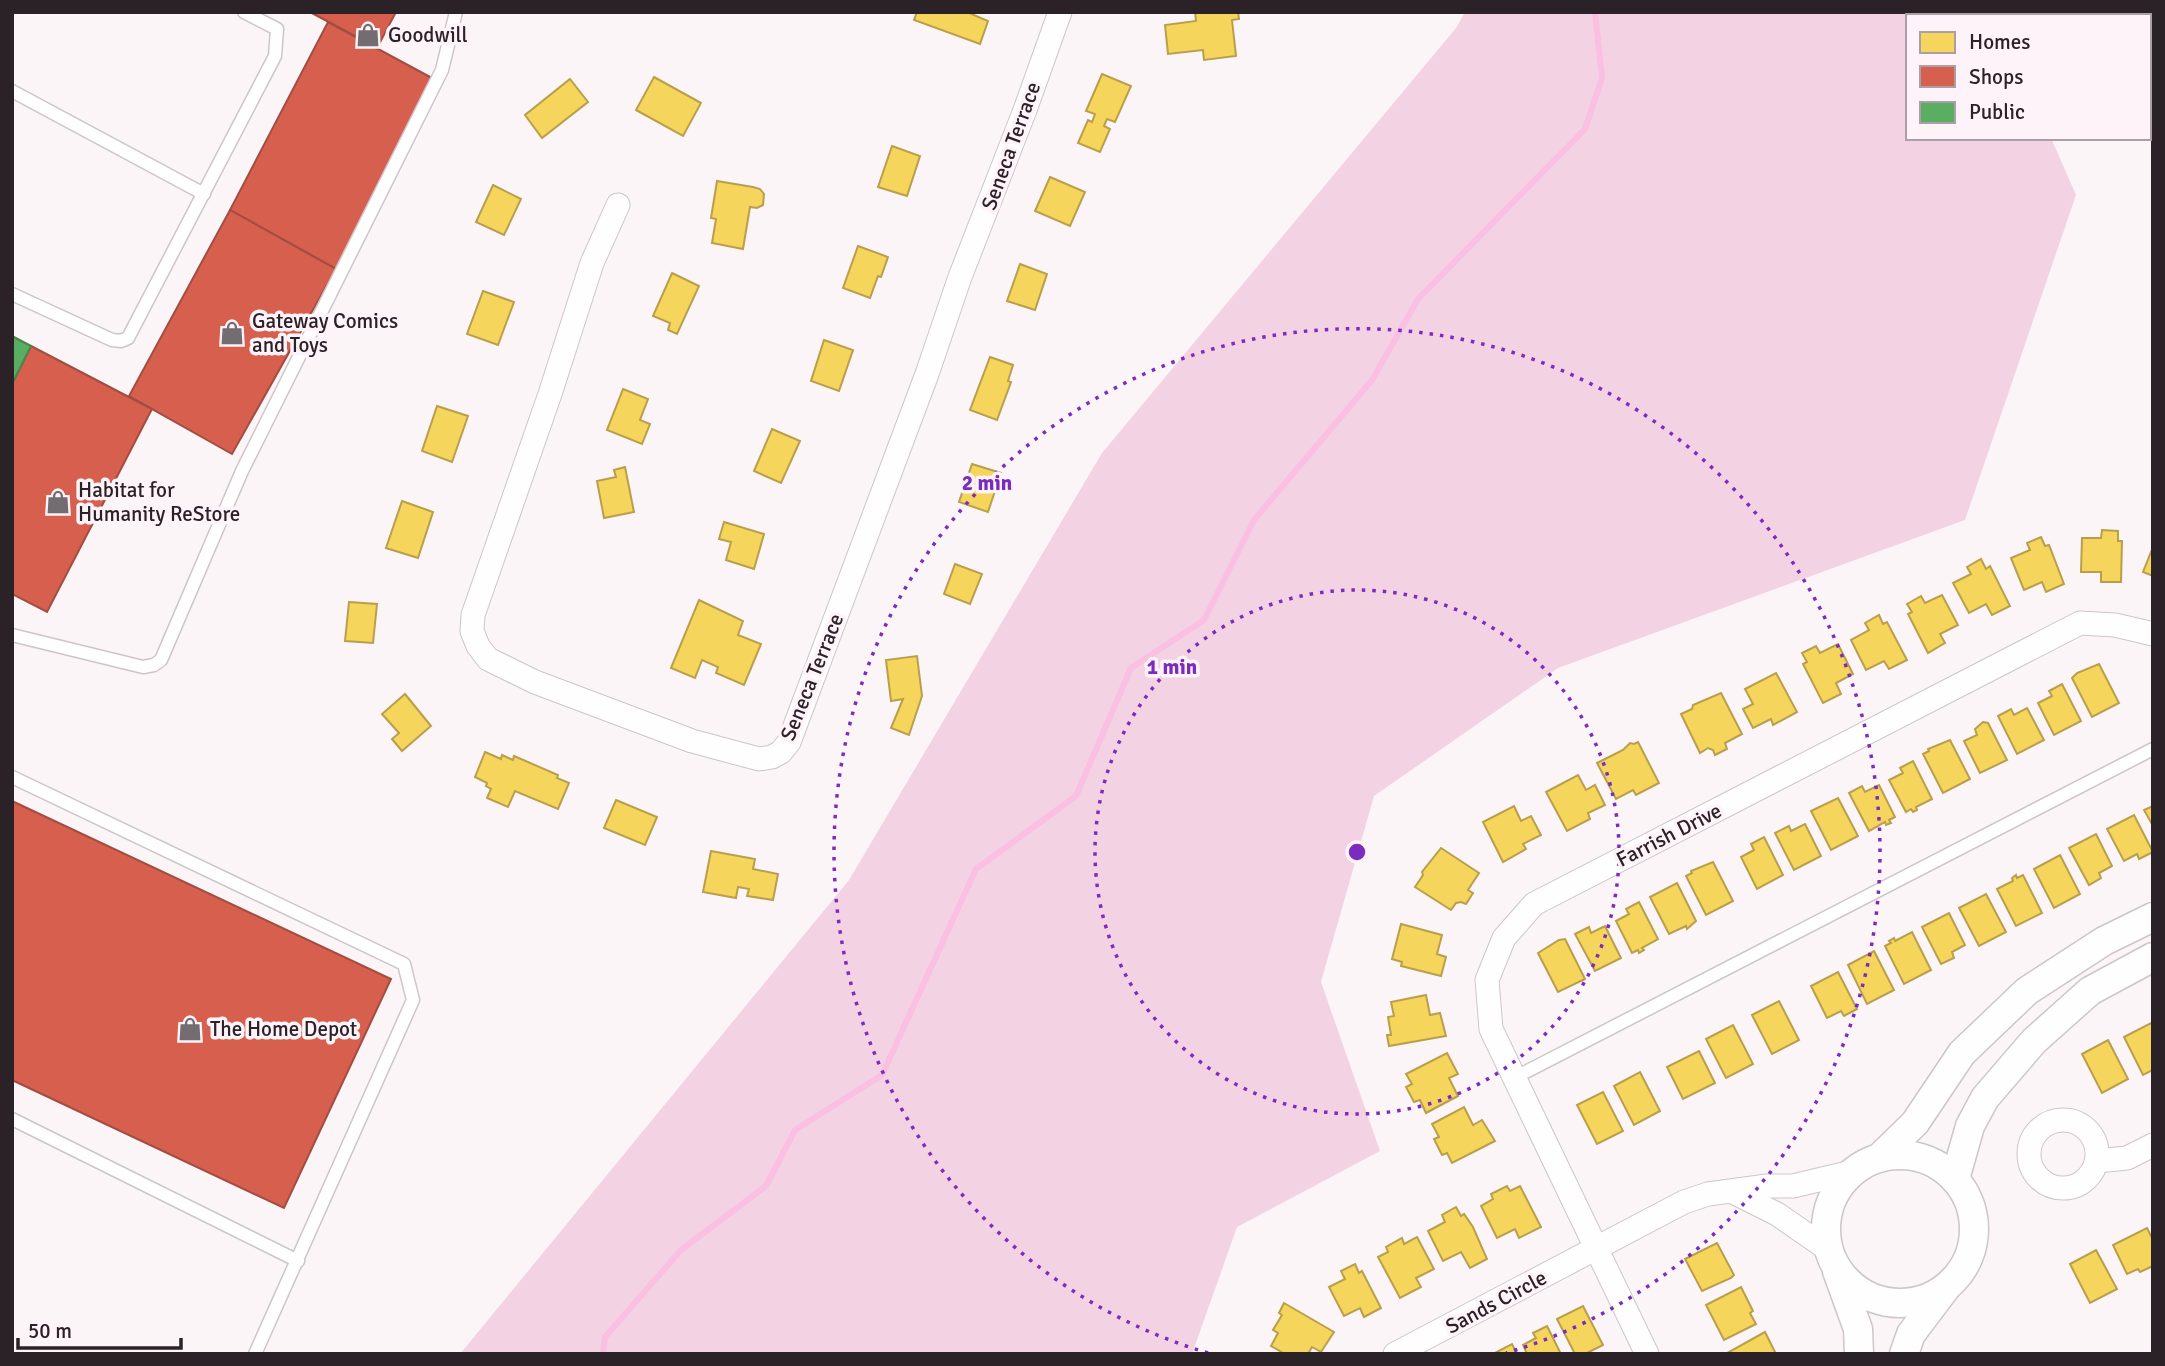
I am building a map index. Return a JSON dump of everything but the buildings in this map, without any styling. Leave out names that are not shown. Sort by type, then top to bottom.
[{"type":"street","name":"Seneca Terrace","points":[[618,205],[592,263],[550,394],[472,615],[472,631],[478,646],[488,659],[535,682],[692,741],[760,759],[772,757],[781,752],[789,742],[1060,12]]},
{"type":"street","name":"Farrish Drive","points":[[1596,1250],[1491,1029],[1487,980],[1504,938],[1534,904],[2080,623],[2115,625],[2153,634]]},
{"type":"street","points":[[1879,1158],[1915,1123],[1962,1053],[2027,991],[2105,942],[2153,917]]},
{"type":"street","points":[[1955,1180],[1970,1126],[1986,1098],[2035,1041],[2090,991],[2153,957]]},
{"type":"street","points":[[2097,1161],[2127,1158],[2153,1145]]},
{"type":"street","points":[[1859,1354],[1858,1329],[1826,1238],[1827,1214],[1836,1191],[1852,1172],[1879,1158],[1896,1154],[1918,1157],[1938,1165],[1955,1180],[1968,1198],[1973,1220],[1973,1242],[1965,1264],[1911,1334],[1904,1354]]},
{"type":"street","name":"Sands Circle","points":[[1395,1354],[1684,1202],[1708,1194],[1767,1186],[1793,1186],[1852,1172]]},
{"type":"street","points":[[1733,1192],[1777,1214],[1831,1256],[1847,1281],[1865,1295],[1887,1302],[1911,1302],[1933,1295],[1951,1282]]},
{"type":"street","points":[[1596,1250],[1647,1354]]},
{"type":"lane","points":[[12,294],[112,340],[121,341],[128,338],[275,56],[276,29],[244,12]]},
{"type":"lane","points":[[12,635],[143,667],[154,665],[161,660],[242,471],[442,70],[456,12]]},
{"type":"lane","points":[[12,91],[204,194]]},
{"type":"lane","points":[[1514,1078],[2153,749]]},
{"type":"lane","points":[[12,777],[404,964],[413,1000],[255,1354]]},
{"type":"lane","points":[[12,1119],[298,1261]]},
{"type":"shaded area","points":[[1465,12],[1995,12],[1906,14],[1906,140],[2052,140],[2076,195],[1965,520],[1558,668],[1374,796],[1321,982],[1380,1151],[1237,1227],[1192,1354],[460,1354],[849,880],[1102,453],[1456,28]]},
{"type":"waterway","points":[[603,1354],[605,1337],[681,1250],[766,1186],[795,1130],[882,1075],[976,869],[1076,796],[1131,668],[1204,620],[1254,520],[1372,380],[1418,299],[1585,129],[1602,78],[1595,12]]},
{"type":"place","name":"Goodwill","points":[[368,35]]},
{"type":"place","name":"Gateway Comics and Toys","points":[[232,333]]},
{"type":"place","name":"Habitat for Humanity ReStore","points":[[58,502]]},
{"type":"place","name":"The Home Depot","points":[[190,1029]]}]
